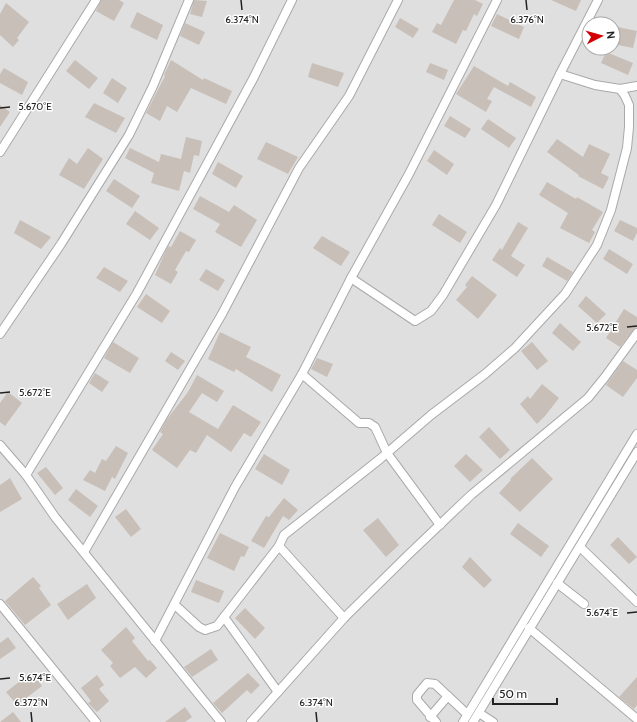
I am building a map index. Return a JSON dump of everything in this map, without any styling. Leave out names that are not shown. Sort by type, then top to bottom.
[{"type":"street","points":[[0,152],[96,0]]},
{"type":"street","points":[[0,334],[61,244],[129,135],[153,86],[189,0]]},
{"type":"street","points":[[26,475],[137,293],[253,79],[292,0]]},
{"type":"street","points":[[84,552],[222,314],[298,168],[349,96],[398,0]]},
{"type":"street","points":[[155,641],[235,487],[302,374],[351,278],[409,174],[497,0]]},
{"type":"street","points":[[351,278],[415,321],[430,311],[443,295],[496,204],[598,0]]},
{"type":"street","points":[[560,74],[595,85],[620,89],[637,86]]},
{"type":"street","points":[[175,605],[199,627],[205,630],[217,626],[279,546],[284,535],[387,453],[431,414],[485,374],[515,348],[565,294],[597,246],[611,210],[627,148],[629,105],[620,89]]},
{"type":"street","points":[[251,722],[344,618],[440,525],[471,496],[588,398],[637,333]]},
{"type":"street","points":[[302,374],[359,423],[369,423],[375,427],[387,453],[440,525]]},
{"type":"street","points":[[463,722],[637,434]]},
{"type":"street","points":[[0,444],[26,475],[55,517],[221,722]]},
{"type":"street","points":[[473,722],[637,452]]},
{"type":"street","points":[[279,546],[344,618]]},
{"type":"street","points":[[580,547],[637,602]]},
{"type":"street","points":[[557,583],[584,604]]},
{"type":"street","points":[[0,604],[96,722]]},
{"type":"street","points":[[224,617],[278,692]]},
{"type":"street","points":[[529,628],[637,719]]},
{"type":"street","points":[[448,696],[433,719],[419,703],[417,695],[427,683],[431,682],[448,696],[467,714]]},
{"type":"street","points":[[479,713],[493,722]]},
{"type":"shaded area","points":[[0,0],[637,0],[637,722],[0,722]]},
{"type":"building","points":[[101,0],[119,0],[124,3],[114,21],[96,11]]},
{"type":"building","points":[[194,0],[207,1],[202,17],[190,14]]},
{"type":"building","points":[[454,0],[475,0],[483,4],[477,16],[474,14],[466,31],[463,30],[456,44],[432,32],[437,23],[441,25]]},
{"type":"building","points":[[551,0],[581,0],[576,11]]},
{"type":"building","points":[[6,3],[29,22],[17,38],[19,40],[13,47],[0,35],[0,14]]},
{"type":"building","points":[[137,12],[163,25],[157,40],[130,27]]},
{"type":"building","points":[[497,14],[524,27],[519,39],[491,26]]},
{"type":"building","points":[[400,18],[419,29],[413,38],[395,27]]},
{"type":"building","points":[[185,23],[205,32],[199,45],[180,36]]},
{"type":"building","points":[[621,28],[637,31],[633,48],[621,46]]},
{"type":"building","points":[[604,56],[616,56],[633,63],[628,75],[601,63]]},
{"type":"building","points":[[75,60],[98,78],[89,89],[66,71]]},
{"type":"building","points":[[171,60],[203,80],[204,78],[232,91],[226,104],[191,88],[177,112],[167,106],[160,121],[146,113],[165,76],[164,75]]},
{"type":"building","points":[[312,63],[344,73],[338,87],[308,77]]},
{"type":"building","points":[[430,63],[448,70],[444,80],[426,72]]},
{"type":"building","points":[[474,66],[508,86],[510,82],[536,97],[531,107],[494,87],[487,99],[492,101],[486,112],[456,94]]},
{"type":"building","points":[[4,68],[28,82],[22,95],[0,83],[0,74]]},
{"type":"building","points":[[112,78],[127,88],[118,103],[103,93]]},
{"type":"building","points":[[94,103],[125,118],[116,133],[85,117]]},
{"type":"building","points":[[0,105],[10,112],[0,127]]},
{"type":"building","points":[[450,116],[471,129],[465,138],[444,126]]},
{"type":"building","points":[[488,119],[516,138],[509,148],[481,129]]},
{"type":"building","points":[[186,137],[202,141],[199,156],[194,155],[190,173],[184,171],[179,191],[151,183],[154,173],[125,158],[130,148],[159,162],[161,154],[181,159]]},
{"type":"building","points":[[557,139],[583,157],[589,144],[610,154],[601,173],[609,177],[603,189],[578,176],[579,175],[547,152]]},
{"type":"building","points":[[266,142],[298,157],[288,174],[257,159]]},
{"type":"building","points":[[88,148],[103,159],[84,189],[59,175],[69,158],[77,164]]},
{"type":"building","points":[[434,150],[454,164],[447,175],[427,161]]},
{"type":"building","points":[[218,162],[243,176],[236,188],[212,174]]},
{"type":"building","points":[[114,179],[140,196],[132,208],[106,191]]},
{"type":"building","points":[[547,182],[576,199],[577,197],[603,212],[592,230],[595,232],[589,243],[560,228],[568,213],[539,195]]},
{"type":"building","points":[[200,196],[229,212],[234,205],[257,220],[241,247],[215,232],[220,224],[193,209]]},
{"type":"building","points":[[135,211],[159,228],[150,240],[126,224]]},
{"type":"building","points":[[439,214],[467,232],[460,243],[432,225]]},
{"type":"building","points":[[20,220],[51,237],[41,249],[14,233]]},
{"type":"building","points":[[620,220],[637,228],[637,233],[633,241],[614,231]]},
{"type":"building","points":[[518,222],[528,228],[511,256],[525,265],[517,277],[492,260],[500,248],[502,250]]},
{"type":"building","points":[[180,231],[196,240],[189,252],[186,251],[175,270],[178,272],[171,284],[155,275],[167,248],[169,246],[171,247]]},
{"type":"building","points":[[322,236],[350,252],[341,266],[313,248]]},
{"type":"building","points":[[609,249],[633,264],[627,274],[603,259]]},
{"type":"building","points":[[547,257],[573,272],[567,281],[542,266]]},
{"type":"building","points":[[104,267],[128,281],[120,292],[96,278]]},
{"type":"building","points":[[206,269],[225,280],[218,291],[199,280]]},
{"type":"building","points":[[472,276],[497,295],[478,319],[456,300],[467,287],[465,285]]},
{"type":"building","points":[[146,294],[170,311],[162,323],[137,307]]},
{"type":"building","points":[[586,296],[606,314],[597,323],[578,306]]},
{"type":"building","points":[[624,309],[637,317],[637,327],[620,347],[606,338]]},
{"type":"building","points":[[560,323],[581,342],[573,351],[552,333]]},
{"type":"building","points":[[220,332],[251,347],[246,357],[281,375],[272,392],[236,369],[234,372],[208,359]]},
{"type":"building","points":[[113,342],[139,358],[130,373],[104,358]]},
{"type":"building","points":[[532,342],[548,361],[537,370],[521,351]]},
{"type":"building","points":[[171,352],[185,361],[178,370],[165,361]]},
{"type":"building","points":[[317,358],[333,364],[327,377],[311,369]]},
{"type":"building","points":[[623,361],[637,370],[637,378],[623,397],[606,385]]},
{"type":"building","points":[[95,373],[109,382],[102,392],[89,383]]},
{"type":"building","points":[[197,375],[224,391],[217,402],[202,393],[189,412],[218,429],[233,405],[261,422],[251,437],[244,433],[231,452],[207,435],[196,453],[190,450],[177,468],[152,450],[163,434],[160,432],[167,419],[188,392]]},
{"type":"building","points":[[542,384],[559,398],[537,424],[520,404],[528,396],[530,399]]},
{"type":"building","points":[[8,392],[22,403],[5,426],[0,422],[0,403]]},
{"type":"building","points":[[489,427],[510,450],[500,459],[479,437]]},
{"type":"building","points":[[116,446],[128,453],[115,479],[112,477],[105,491],[83,480],[90,470],[95,473],[102,459],[106,461]]},
{"type":"building","points":[[264,454],[290,470],[282,485],[255,469]]},
{"type":"building","points":[[466,454],[483,470],[470,482],[454,466]]},
{"type":"building","points":[[532,458],[553,479],[520,512],[499,493],[511,480],[510,479]]},
{"type":"building","points":[[46,467],[63,488],[55,495],[37,473]]},
{"type":"building","points":[[10,478],[22,499],[0,512],[0,485]]},
{"type":"building","points":[[76,489],[98,506],[90,517],[68,500]]},
{"type":"building","points":[[284,498],[298,510],[289,520],[283,516],[264,548],[251,541],[266,516],[269,517]]},
{"type":"building","points":[[126,509],[141,529],[131,537],[115,517]]},
{"type":"building","points":[[378,518],[399,545],[386,557],[363,530]]},
{"type":"building","points":[[518,523],[549,546],[541,557],[510,534]]},
{"type":"building","points":[[220,533],[249,547],[244,557],[241,556],[234,571],[207,558]]},
{"type":"building","points":[[618,537],[637,557],[629,564],[610,545]]},
{"type":"building","points":[[470,557],[492,580],[484,588],[462,567]]},
{"type":"building","points":[[33,577],[41,586],[39,588],[51,605],[25,625],[5,601]]},
{"type":"building","points":[[196,580],[224,591],[219,603],[191,592]]},
{"type":"building","points":[[87,584],[96,598],[68,620],[57,604]]},
{"type":"building","points":[[245,608],[265,628],[255,639],[235,618]]},
{"type":"building","points":[[126,627],[135,638],[132,641],[148,661],[150,660],[157,668],[146,678],[135,667],[120,678],[110,666],[113,663],[101,650]]},
{"type":"building","points":[[8,637],[16,648],[0,659],[0,643]]},
{"type":"building","points":[[211,649],[218,660],[192,677],[184,667]]},
{"type":"building","points":[[32,672],[42,686],[17,705],[6,692]]},
{"type":"building","points":[[248,673],[260,685],[251,694],[247,690],[222,713],[213,703]]},
{"type":"building","points":[[97,675],[104,685],[99,689],[109,701],[97,712],[88,703],[91,701],[81,688]]},
{"type":"building","points":[[637,677],[637,705],[634,709],[619,697]]},
{"type":"building","points":[[185,707],[192,717],[185,722],[165,722]]},
{"type":"building","points":[[13,712],[21,722],[0,722]]}]
